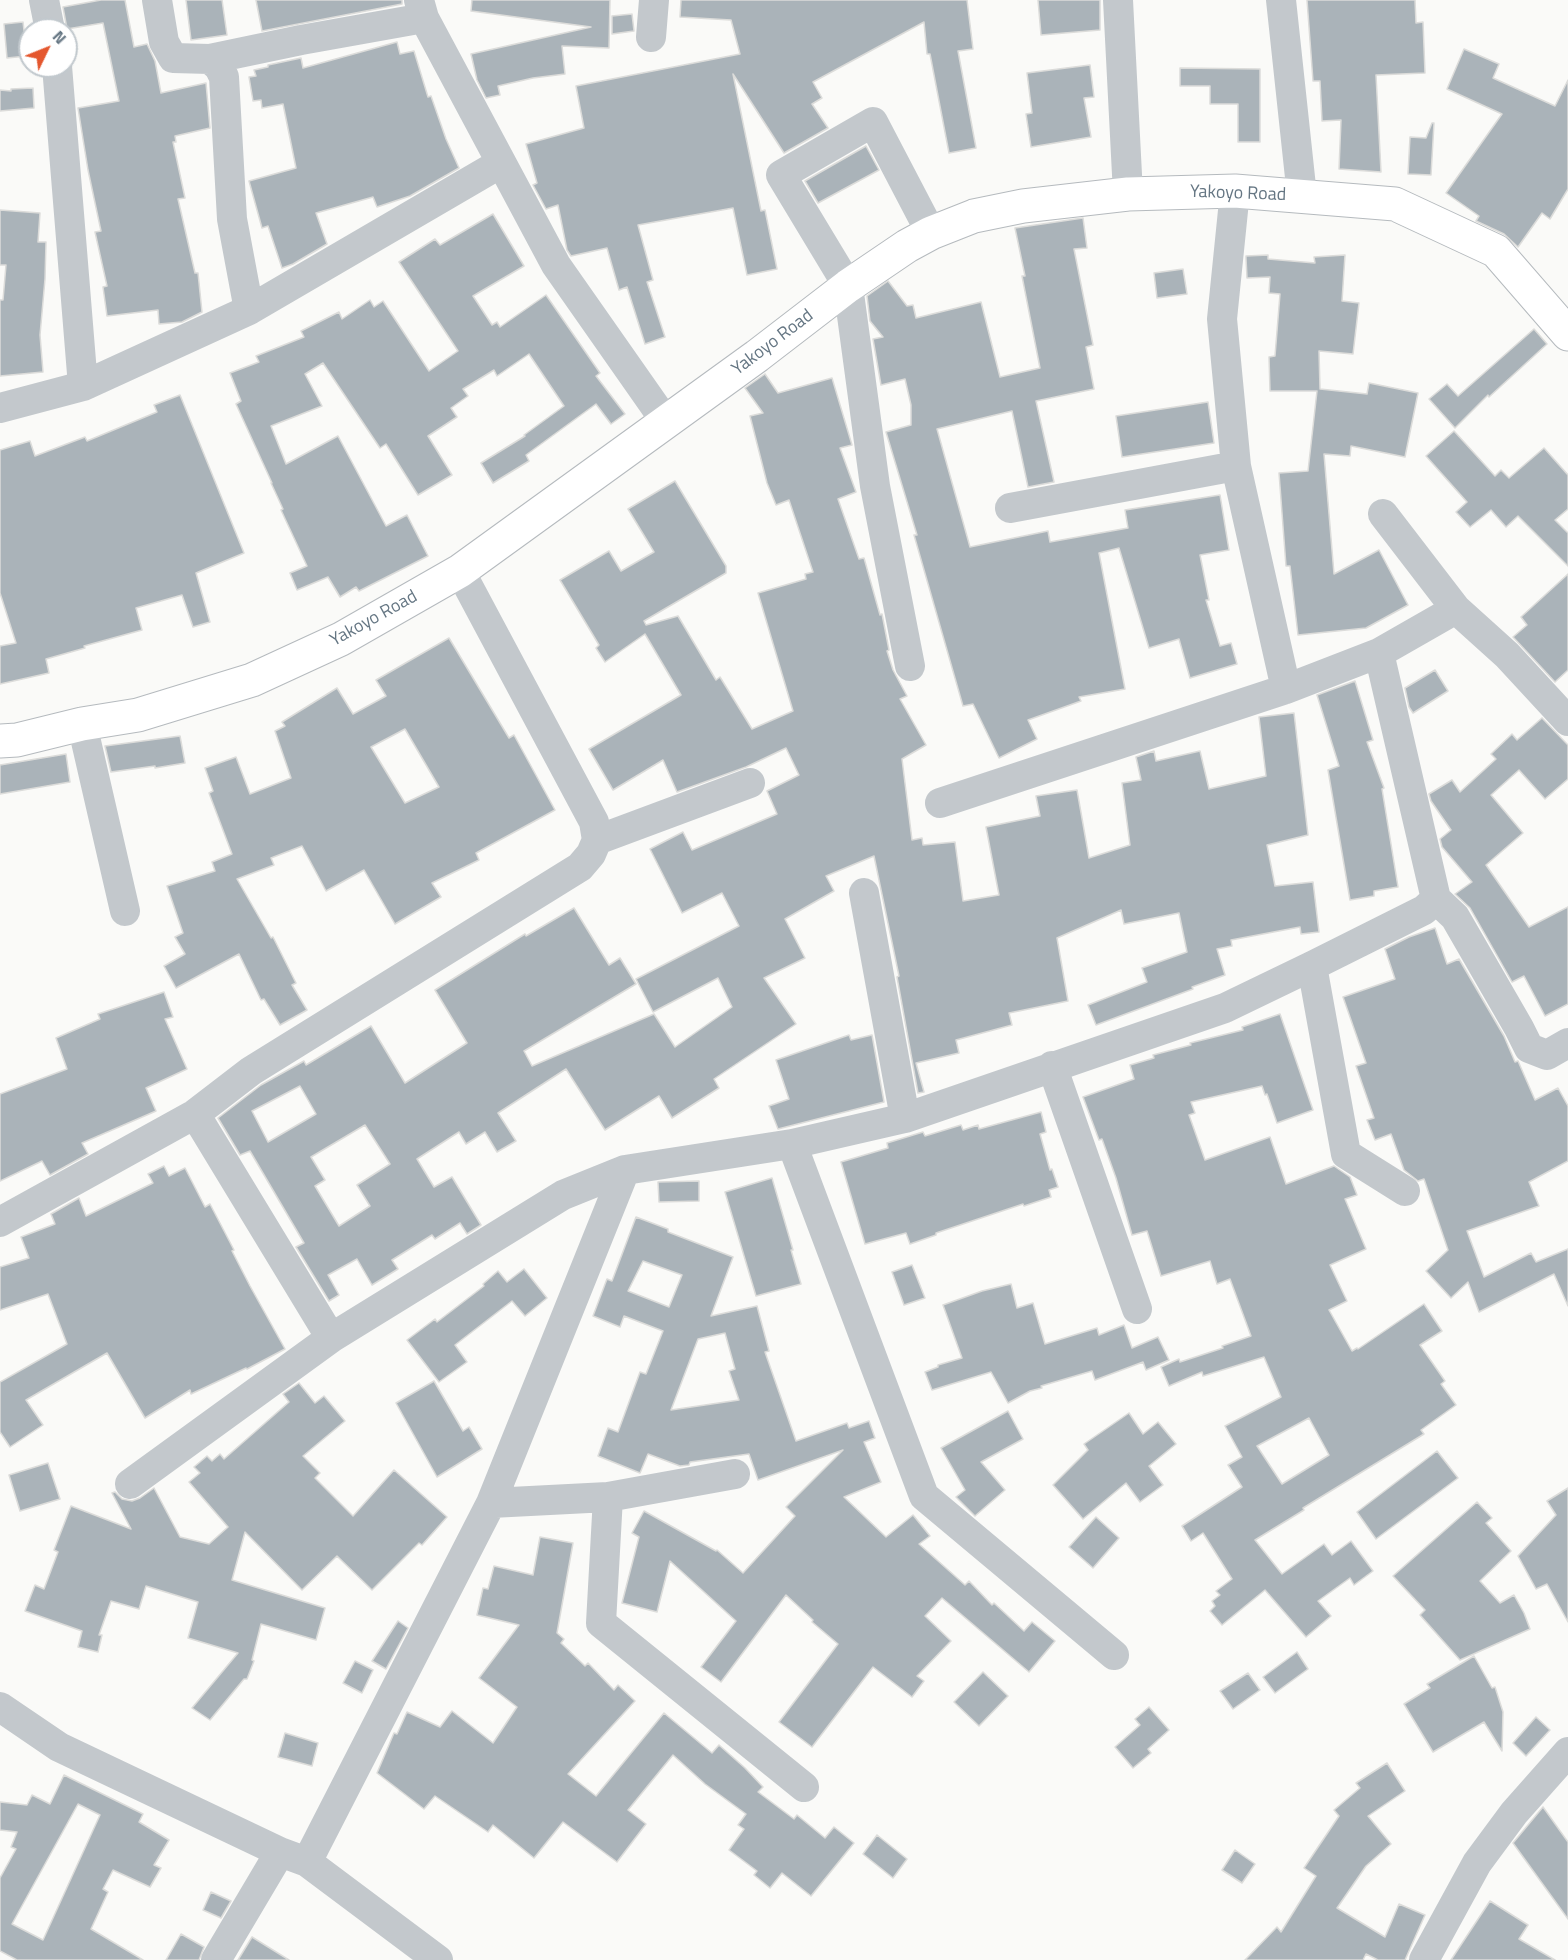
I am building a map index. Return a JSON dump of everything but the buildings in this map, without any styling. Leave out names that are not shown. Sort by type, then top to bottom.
[{"type":"main road","name":"Yakoyo Road","points":[[0,741],[17,740],[82,724],[138,715],[252,680],[341,639],[460,571],[758,356],[848,286],[907,246],[931,233],[974,216],[1023,206],[1128,194],[1235,191],[1395,204],[1496,251],[1568,334]]},
{"type":"street","points":[[44,0],[48,18]]},
{"type":"street","points":[[157,0],[164,42],[173,58],[210,59],[301,40],[422,9],[556,265],[666,422]]},
{"type":"street","points":[[651,37],[654,0]]},
{"type":"street","points":[[1118,0],[1128,194]]},
{"type":"street","points":[[1281,0],[1302,196]]},
{"type":"street","points":[[210,59],[219,67],[224,77],[232,219],[249,310]]},
{"type":"street","points":[[58,78],[83,386]]},
{"type":"street","points":[[910,666],[875,486],[848,286],[781,175],[873,122],[931,233]]},
{"type":"street","points":[[0,408],[83,386],[249,310],[501,163]]},
{"type":"street","points":[[1235,191],[1222,319],[1236,466],[1286,689]]},
{"type":"street","points":[[1010,508],[1236,466]]},
{"type":"street","points":[[1383,514],[1456,609],[1507,655],[1568,721]]},
{"type":"street","points":[[0,1222],[195,1114],[278,1053],[580,867],[591,854],[597,840],[594,822],[460,571]]},
{"type":"street","points":[[940,803],[1286,689],[1379,653],[1456,609]]},
{"type":"street","points":[[1379,653],[1436,899],[1455,917],[1519,1028],[1528,1048],[1547,1055],[1568,1043]]},
{"type":"street","points":[[82,724],[125,911]]},
{"type":"street","points":[[597,840],[750,783]]},
{"type":"street","points":[[864,893],[905,1118]]},
{"type":"street","points":[[130,1484],[331,1338],[563,1195],[625,1170],[792,1144],[905,1118],[1225,1008],[1424,910],[1436,899]]},
{"type":"street","points":[[1312,966],[1346,1154],[1405,1191]]},
{"type":"street","points":[[1052,1066],[1137,1309]]},
{"type":"street","points":[[195,1114],[331,1338]]},
{"type":"street","points":[[792,1144],[924,1496],[1114,1655]]},
{"type":"street","points":[[216,1960],[293,1857],[491,1503],[625,1170]]},
{"type":"street","points":[[491,1503],[608,1497],[735,1474]]},
{"type":"street","points":[[608,1497],[601,1623],[804,1787]]},
{"type":"street","points":[[0,1707],[59,1747],[293,1857],[438,1960]]},
{"type":"street","points":[[1424,1960],[1477,1863],[1514,1814],[1568,1752]]}]
